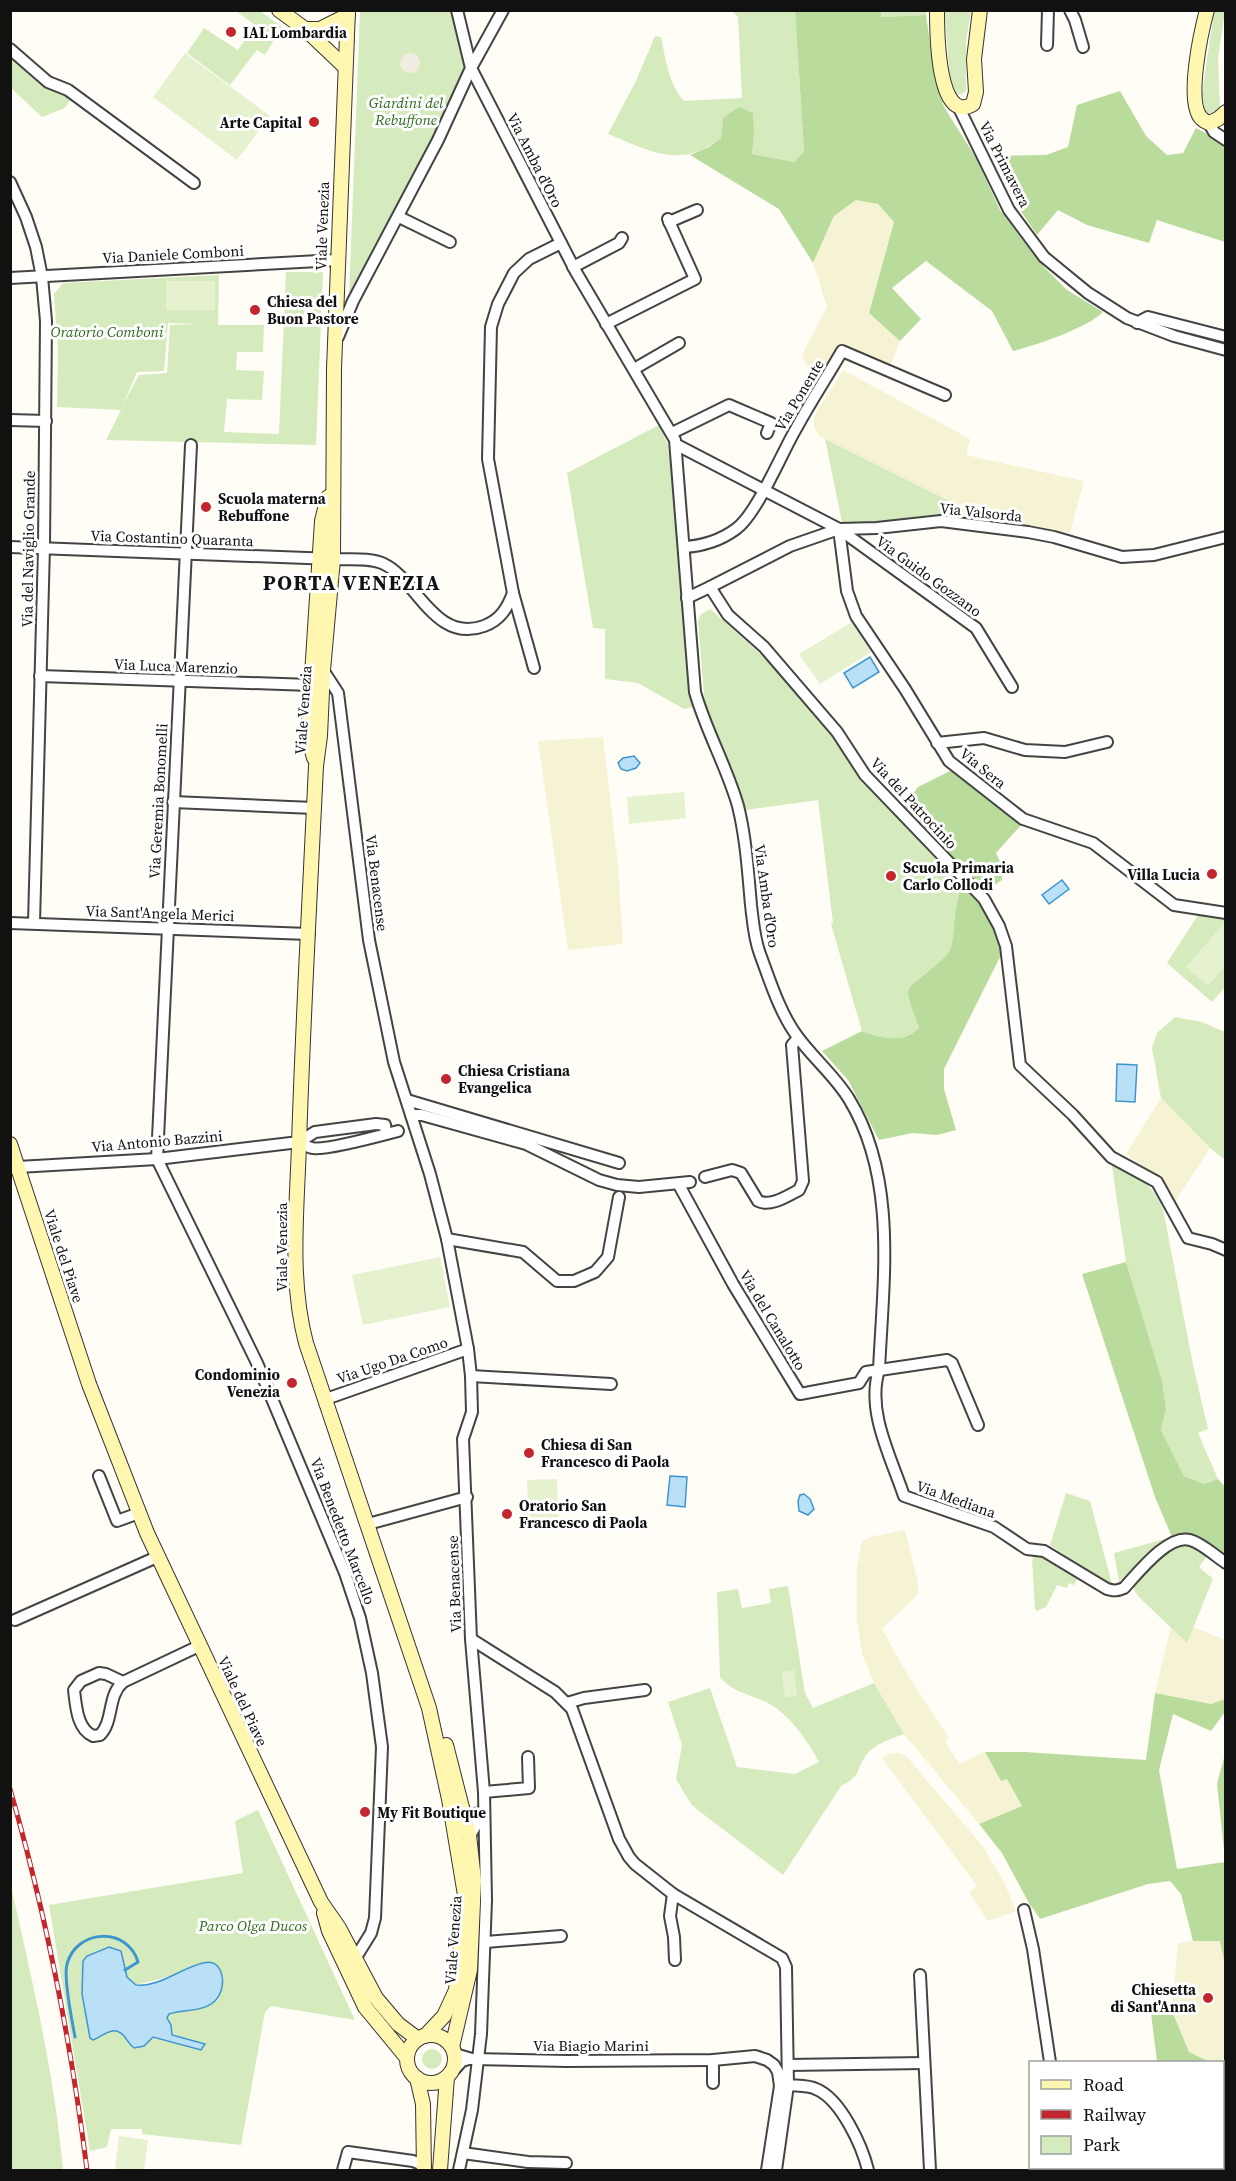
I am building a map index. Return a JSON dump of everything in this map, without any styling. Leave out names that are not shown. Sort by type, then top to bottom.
[{"type":"street","points":[[279,10],[305,29],[345,66]]},
{"type":"street","name":"Via Amba d'Oro","points":[[457,10],[471,68],[573,267],[677,445],[695,692],[702,718],[726,772],[737,806],[744,838],[755,936],[787,1020],[798,1038],[849,1099],[867,1136],[877,1170],[883,1209],[883,1291],[879,1370],[875,1382],[878,1423],[904,1496]]},
{"type":"street","points":[[335,342],[353,301],[399,217],[471,68],[503,10]]},
{"type":"street","points":[[937,10],[937,30],[945,91],[950,101],[959,108],[967,108],[973,104],[976,92],[974,59],[980,10]]},
{"type":"street","points":[[1047,45],[1048,10]]},
{"type":"street","points":[[1207,10],[1197,63],[1196,106],[1200,118],[1209,123],[1214,132],[1226,140]]},
{"type":"street","points":[[305,29],[320,29],[348,13]]},
{"type":"street","name":"Viale Venezia","points":[[316,766],[308,736],[332,478],[337,260],[348,13]]},
{"type":"street","points":[[1075,14],[1083,47]]},
{"type":"street","points":[[10,48],[48,82],[68,90],[194,183]]},
{"type":"street","name":"Via Primavera","points":[[959,108],[1009,210],[1044,257],[1088,293],[1137,323],[1226,350]]},
{"type":"street","points":[[1209,123],[1218,120],[1226,112]]},
{"type":"street","name":"Via del Naviglio Grande","points":[[10,182],[36,247],[42,277],[46,321],[44,547],[34,923]]},
{"type":"street","points":[[606,324],[695,279],[668,220],[697,210]]},
{"type":"street","points":[[399,217],[450,242]]},
{"type":"street","points":[[573,267],[622,242]]},
{"type":"street","points":[[534,668],[513,593],[488,459],[491,327],[498,304],[514,273],[529,259],[561,243]]},
{"type":"street","name":"Via Daniele Comboni","points":[[10,278],[337,260]]},
{"type":"street","points":[[1137,323],[1148,317],[1226,336]]},
{"type":"street","points":[[634,369],[679,343]]},
{"type":"street","name":"Via Ponente","points":[[763,489],[842,351],[945,395]]},
{"type":"street","points":[[672,433],[729,405],[771,423],[767,433]]},
{"type":"street","points":[[10,420],[46,421]]},
{"type":"street","name":"Via Geremia Bonomelli","points":[[157,1159],[190,445]]},
{"type":"street","points":[[677,445],[839,530]]},
{"type":"street","points":[[684,548],[697,547],[737,529],[750,514],[763,489]]},
{"type":"street","name":"Via Valsorda","points":[[710,587],[790,546],[839,530],[941,521],[1054,537],[1122,557],[1154,555],[1226,537]]},
{"type":"street","name":"Via Guido Gozzano","points":[[839,530],[976,628],[1012,687]]},
{"type":"street","name":"Via Sera","points":[[839,530],[847,591],[856,616],[905,689],[949,761],[1023,819],[1093,843],[1174,905],[1226,913]]},
{"type":"street","name":"Via Costantino Quaranta","points":[[10,547],[382,563],[396,571],[428,610],[452,626],[475,630],[493,623],[507,610],[513,593]]},
{"type":"street","name":"Viale Venezia","points":[[326,559],[321,736],[316,766],[299,1142],[296,1245],[298,1314],[429,1708],[449,1799],[467,1906]]},
{"type":"street","points":[[687,598],[710,587]]},
{"type":"street","name":"Via del Patrocinio","points":[[710,587],[728,615],[764,647],[837,732],[865,775],[984,899],[999,926],[1006,946],[1020,1065],[1073,1115],[1111,1157],[1157,1182],[1188,1238],[1226,1250]]},
{"type":"street","name":"Via Benacense","points":[[323,670],[338,693],[369,940],[394,1062],[430,1174],[447,1239],[468,1349],[471,1377],[471,1412],[463,1439],[471,1639],[484,1792],[486,1942],[474,2059],[472,2110],[459,2170]]},
{"type":"street","name":"Via Luca Marenzio","points":[[40,676],[311,685]]},
{"type":"street","points":[[937,743],[984,738],[1025,750],[1065,752],[1107,742]]},
{"type":"street","points":[[173,802],[314,808]]},
{"type":"street","name":"Via Sant'Angela Merici","points":[[10,923],[309,934]]},
{"type":"street","points":[[705,1177],[732,1170],[741,1173],[758,1201],[769,1204],[799,1190],[803,1181],[792,1045],[798,1038]]},
{"type":"street","points":[[407,1100],[620,1163]]},
{"type":"street","name":"Via del Canalotto","points":[[411,1115],[422,1115],[526,1144],[599,1180],[617,1185],[639,1188],[684,1184],[733,1284],[800,1394],[859,1383],[866,1372],[879,1370]]},
{"type":"street","points":[[376,1124],[390,1129],[314,1149],[299,1142],[315,1131],[376,1124]]},
{"type":"street","name":"Via Antonio Bazzini","points":[[18,1167],[157,1159],[299,1142]]},
{"type":"street","name":"Viale del Piave","points":[[10,1144],[89,1384],[157,1557],[321,1902],[339,1928],[354,1959],[383,2007],[398,2024],[422,2037]]},
{"type":"street","name":"Via Benedetto Marcello","points":[[157,1159],[257,1363],[345,1573],[360,1618],[372,1672],[382,1747],[375,1918],[371,1933],[347,1973]]},
{"type":"street","points":[[447,1239],[523,1252],[557,1281],[574,1281],[595,1272],[608,1257],[619,1197]]},
{"type":"street","name":"Via Ugo Da Como","points":[[326,1399],[468,1349]]},
{"type":"street","points":[[879,1370],[946,1360],[952,1363],[978,1425]]},
{"type":"street","points":[[471,1377],[611,1384]]},
{"type":"street","points":[[99,1476],[117,1521],[139,1513]]},
{"type":"street","name":"Via Mediana","points":[[904,1496],[994,1527],[1027,1549],[1044,1551],[1107,1589],[1118,1591],[1124,1588],[1162,1548],[1182,1539],[1192,1540],[1226,1563]]},
{"type":"street","points":[[368,1524],[466,1497]]},
{"type":"street","points":[[15,1620],[157,1557]]},
{"type":"street","points":[[471,1639],[555,1692],[567,1703],[576,1718],[619,1839],[629,1857],[673,1894],[782,1958],[786,1967],[788,2085],[776,2170]]},
{"type":"street","points":[[123,1682],[99,1673],[81,1680],[75,1686],[81,1724],[90,1735],[97,1736],[103,1733],[114,1693],[123,1682],[199,1646]]},
{"type":"street","points":[[567,1703],[584,1698],[645,1690]]},
{"type":"street","name":"Viale Venezia","points":[[429,1708],[442,1733],[465,1815],[474,1880],[470,1970],[454,2050]]},
{"type":"street","points":[[484,1792],[529,1788],[528,1757]]},
{"type":"street","points":[[465,1815],[483,1813]]},
{"type":"street","name":"Via Benacense","points":[[469,1835],[474,1831],[483,1813]]},
{"type":"street","name":"Viale Venezia","points":[[422,2037],[444,2016],[456,1990],[467,1906],[469,1835]]},
{"type":"street","points":[[673,1894],[670,1916],[675,1960]]},
{"type":"street","name":"Viale del Piave","points":[[321,1902],[329,1931],[347,1973],[372,2019],[407,2058]]},
{"type":"street","points":[[1024,1910],[1034,1949],[1050,2061]]},
{"type":"street","points":[[486,1942],[561,1936]]},
{"type":"street","points":[[920,1975],[930,2170]]},
{"type":"street","points":[[441,2170],[450,2074],[454,2050],[440,2036],[422,2037],[412,2044],[407,2058],[412,2073],[417,2078],[432,2083],[450,2074],[462,2061],[474,2059]]},
{"type":"street","name":"Via Biagio Marini","points":[[454,2050],[474,2059],[713,2060],[754,2056],[767,2060],[778,2072],[780,2086],[766,2170]]},
{"type":"street","points":[[713,2060],[713,2083]]},
{"type":"street","points":[[788,2065],[924,2063]]},
{"type":"street","points":[[343,2170],[348,2152],[413,2162],[424,2168],[423,2104],[417,2078]]},
{"type":"street","points":[[788,2085],[817,2089],[834,2103],[848,2123],[868,2170]]},
{"type":"street","points":[[463,2153],[528,2162],[566,2163]]},
{"type":"shaded area","points":[[406,53],[414,53],[420,59],[420,67],[414,73],[406,73],[400,67],[400,59]]},
{"type":"shaded area","points":[[856,200],[878,203],[894,222],[869,313],[900,341],[891,364],[842,346],[817,387],[802,355],[827,307],[813,263],[834,216]]},
{"type":"shaded area","points":[[843,370],[970,439],[966,455],[1084,481],[1070,533],[1003,520],[943,516],[949,501],[819,436],[814,426],[814,416]]},
{"type":"shaded area","points":[[603,737],[618,866],[623,944],[568,950],[538,741]]},
{"type":"shaded area","points":[[1161,1098],[1210,1148],[1173,1205],[1158,1179],[1126,1154]]},
{"type":"shaded area","points":[[905,1530],[918,1583],[918,1594],[882,1629],[909,1677],[949,1738],[945,1741],[959,1764],[985,1752],[1001,1781],[1007,1778],[1022,1806],[979,1824],[904,1734],[874,1683],[863,1657],[857,1622],[857,1566],[862,1542],[870,1537]]},
{"type":"shaded area","points":[[1171,1627],[1187,1642],[1193,1627],[1225,1640],[1225,1699],[1211,1704],[1155,1693]]},
{"type":"shaded area","points":[[891,1753],[900,1753],[908,1758],[984,1848],[1004,1882],[1016,1911],[988,1921],[969,1892],[977,1886],[882,1758]]},
{"type":"shaded area","points":[[1221,1941],[1226,1965],[1225,2080],[1224,2061],[1208,2061],[1189,2052],[1172,2011],[1178,1943]]},
{"type":"green space","points":[[236,11],[260,11],[282,27],[265,55],[257,50],[230,85],[187,53],[204,28],[238,50],[255,25]]},
{"type":"green space","name":"Giardini del Rebuffone","points":[[360,11],[453,11],[460,35],[465,68],[443,122],[351,298],[349,297]]},
{"type":"green space","points":[[732,11],[795,11],[804,151],[794,162],[752,154],[754,134],[723,118],[721,138],[706,148],[678,155],[651,151],[608,134],[636,81],[655,36],[661,37],[671,79],[684,101],[742,98],[738,17]]},
{"type":"green space","points":[[795,11],[881,11],[881,17],[926,15],[935,79],[944,107],[976,158],[1000,210],[1040,263],[1067,290],[1103,312],[1074,330],[1013,351],[992,311],[926,261],[892,288],[921,319],[900,341],[869,313],[894,222],[878,204],[856,200],[834,216],[813,263],[779,209],[690,155],[709,147],[721,138],[723,118],[739,107],[753,113],[752,154],[794,162],[804,151]]},
{"type":"green space","points":[[881,11],[926,11],[926,15],[881,17]]},
{"type":"green space","points":[[945,11],[971,11],[966,41],[966,91],[961,95],[952,89]]},
{"type":"green space","points":[[1214,11],[1225,11],[1218,58],[1220,111],[1215,115],[1205,112],[1202,94]]},
{"type":"green space","points":[[185,53],[270,116],[237,160],[153,97]]},
{"type":"green space","points":[[10,57],[45,85],[72,97],[65,108],[42,117],[11,88]]},
{"type":"green space","points":[[1120,91],[1146,136],[1167,155],[1183,153],[1196,128],[1225,144],[1225,242],[1157,220],[1149,243],[1087,225],[1058,210],[1037,235],[1016,204],[993,156],[1046,155],[1068,147],[1077,105]]},
{"type":"green space","name":"Oratorio Comboni","points":[[286,272],[323,272],[316,445],[106,440],[121,410],[57,407],[58,350],[54,294],[63,283],[219,275],[218,325],[264,325],[263,352],[237,352],[236,370],[264,371],[262,400],[227,399],[224,432],[279,434]],"holes":[[[168,323],[197,324],[170,325],[167,373],[139,375],[123,405],[137,372],[164,371]]]},
{"type":"green space","points":[[166,281],[215,281],[215,310],[166,310]]},
{"type":"green space","points":[[659,425],[668,445],[678,525],[687,672],[694,707],[684,709],[638,683],[605,679],[605,629],[593,628],[567,473]]},
{"type":"green space","points":[[825,439],[949,501],[943,516],[924,516],[888,522],[842,522]]},
{"type":"green space","name":"Scuola Primaria Carlo Collodi","points":[[710,609],[766,659],[831,730],[949,869],[959,895],[952,945],[946,955],[908,992],[919,1028],[913,1033],[892,1038],[862,1031],[831,924],[833,923],[818,800],[745,810],[705,705],[698,621],[700,615]]},
{"type":"green space","points":[[852,622],[871,652],[820,684],[799,654]]},
{"type":"green space","points":[[954,769],[1022,824],[996,853],[1001,864],[1002,880],[993,886],[980,888],[904,806],[918,787]]},
{"type":"green space","points":[[684,792],[686,818],[629,824],[627,797]]},
{"type":"green space","points":[[949,869],[985,908],[1004,949],[944,1069],[944,1089],[956,1130],[937,1135],[913,1133],[879,1140],[848,1080],[822,1051],[862,1031],[877,1036],[899,1038],[919,1028],[908,992],[950,950],[959,895]]},
{"type":"green space","points":[[1200,912],[1225,916],[1225,987],[1212,1002],[1167,963]]},
{"type":"green space","points":[[1224,923],[1226,925],[1225,966],[1208,986],[1186,967]]},
{"type":"green space","points":[[1175,1017],[1202,1022],[1225,1032],[1225,1160],[1210,1148],[1161,1098],[1152,1048],[1157,1033]]},
{"type":"green space","points":[[1112,1166],[1144,1181],[1154,1192],[1163,1209],[1193,1365],[1208,1429],[1198,1433],[1218,1479],[1204,1484],[1184,1476],[1161,1430],[1166,1409],[1162,1380],[1126,1262]]},
{"type":"green space","points":[[440,1257],[450,1307],[363,1325],[352,1275]]},
{"type":"green space","points":[[1126,1262],[1162,1380],[1166,1409],[1161,1430],[1184,1476],[1204,1484],[1218,1479],[1225,1487],[1225,1561],[1189,1533],[1172,1537],[1155,1497],[1082,1274]]},
{"type":"green space","points":[[557,1479],[559,1527],[529,1528],[527,1480]]},
{"type":"green space","points":[[1066,1493],[1090,1501],[1112,1584],[1109,1585],[1050,1545]]},
{"type":"green space","points":[[1172,1537],[1154,1549],[1119,1582],[1114,1553]]},
{"type":"green space","points":[[1181,1543],[1190,1544],[1207,1556],[1199,1567],[1213,1579],[1187,1643],[1138,1596],[1133,1587],[1166,1551]]},
{"type":"green space","points":[[1034,1555],[1041,1555],[1078,1577],[1074,1585],[1069,1583],[1067,1588],[1057,1585],[1046,1607],[1037,1611],[1032,1560]]},
{"type":"green space","points":[[788,1586],[805,1693],[813,1708],[874,1683],[904,1734],[879,1744],[867,1754],[856,1775],[841,1786],[783,1875],[691,1804],[676,1779],[682,1745],[668,1702],[710,1688],[737,1767],[795,1774],[819,1762],[811,1747],[783,1713],[769,1704],[732,1688],[720,1677],[717,1592],[738,1589],[742,1608],[771,1603],[769,1589]]},
{"type":"green space","points":[[794,1670],[797,1696],[785,1697],[782,1672]]},
{"type":"green space","points":[[1155,1693],[1211,1704],[1225,1699],[1225,1712],[1211,1731],[1173,1714],[1159,1770],[1177,1869],[1225,1862],[1225,1965],[1220,1941],[1193,1941],[1181,1894],[1170,1881],[1148,1884],[1040,1919],[1002,1853],[979,1824],[1022,1806],[1007,1779],[1001,1781],[985,1752],[1025,1752],[1146,1760]]},
{"type":"green space","points":[[1225,1754],[1225,1859],[1217,1784]]},
{"type":"green space","name":"Parco Olga Ducos","points":[[258,1810],[355,2020],[271,2006],[265,2012],[241,2145],[142,2134],[142,2129],[111,2129],[107,2147],[90,2151],[49,1905],[243,1873],[235,1821]],"holes":[[[109,1947],[121,1951],[127,1977],[136,1985],[174,1975],[205,2007],[169,2014],[166,2018],[172,2035],[205,2044],[180,2044],[152,2036],[143,2046],[126,2039],[117,2031],[90,2038],[82,1994],[83,1961],[87,1956]]]},
{"type":"green space","points":[[10,1882],[48,2061],[63,2170],[11,2170]]},
{"type":"green space","points":[[1172,2011],[1189,2052],[1208,2061],[1157,2061],[1151,2013]]},
{"type":"green space","points":[[428,2049],[436,2049],[442,2055],[442,2063],[436,2069],[428,2069],[422,2063],[422,2055]]},
{"type":"green space","points":[[1224,2079],[1226,2080],[1225,2170],[1184,2170],[1224,2169]]},
{"type":"green space","points":[[119,2136],[148,2140],[144,2170],[115,2170]]},
{"type":"water","points":[[870,657],[879,672],[853,688],[844,673]]},
{"type":"water","points":[[634,756],[640,763],[636,768],[627,771],[621,769],[618,763],[623,758]]},
{"type":"water","points":[[1062,880],[1069,889],[1049,904],[1042,895]]},
{"type":"water","points":[[1117,1064],[1137,1065],[1135,1102],[1116,1101]]},
{"type":"water","points":[[670,1476],[687,1477],[685,1507],[667,1505]]},
{"type":"water","points":[[804,1494],[810,1499],[814,1509],[808,1515],[799,1511],[798,1501],[800,1495]]},
{"type":"water","points":[[109,1947],[121,1951],[127,1977],[136,1985],[154,1983],[203,1963],[214,1963],[218,1966],[222,1980],[221,1991],[217,1998],[206,2007],[176,2012],[169,2014],[167,2018],[171,2025],[172,2035],[205,2044],[201,2050],[153,2037],[144,2046],[134,2048],[124,2036],[116,2031],[93,2040],[90,2038],[82,1994],[83,1961],[87,1956]]},
{"type":"waterway","points":[[75,2037],[66,1979],[67,1964],[73,1952],[91,1938],[102,1936],[114,1938],[124,1942],[138,1962],[125,1970]]},
{"type":"railway","points":[[10,1789],[35,1883],[56,1978],[87,2170]]},
{"type":"place","name":"IAL Lombardia","points":[[231,32]]},
{"type":"place","name":"Arte Capital","points":[[314,122]]},
{"type":"place","name":"Chiesa del Buon Pastore","points":[[255,310]]},
{"type":"place","name":"Scuola materna Rebuffone","points":[[206,507]]},
{"type":"place","name":"Villa Lucia","points":[[1212,874]]},
{"type":"place","name":"Scuola Primaria Carlo Collodi","points":[[891,876]]},
{"type":"place","name":"Chiesa Cristiana Evangelica","points":[[446,1079]]},
{"type":"place","name":"Condominio Venezia","points":[[292,1383]]},
{"type":"place","name":"Chiesa di San Francesco di Paola","points":[[529,1453]]},
{"type":"place","name":"Oratorio San Francesco di Paola","points":[[507,1514]]},
{"type":"place","name":"My Fit Boutique","points":[[365,1812]]},
{"type":"place","name":"Chiesetta di Sant'Anna","points":[[1208,1998]]},
{"type":"district","name":"PORTA VENEZIA","points":[[352,582]]}]
